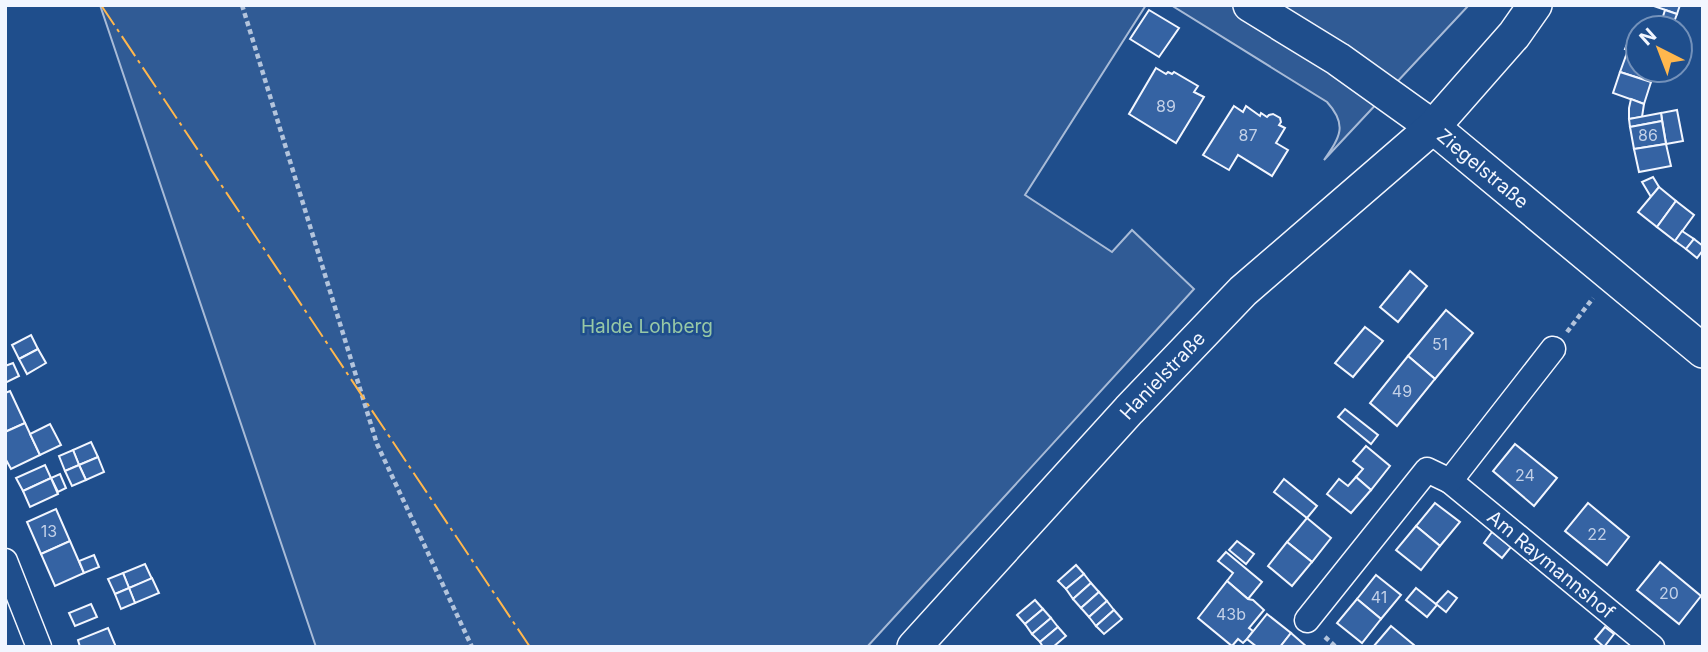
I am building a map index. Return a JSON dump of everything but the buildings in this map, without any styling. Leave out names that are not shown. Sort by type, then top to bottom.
[{"type":"main road","name":"Ziegelstraße","points":[[1250,5],[1338,59],[1433,127],[1703,351]]},
{"type":"main road","name":"Hanielstraße","points":[[914,647],[1120,421],[1243,291],[1433,127],[1514,35],[1535,5]]},
{"type":"street","points":[[1307,620],[1427,470],[1450,481],[1553,349]]},
{"type":"street","name":"Am Raymannshof","points":[[1450,481],[1652,647]]},
{"type":"street","points":[[5,561],[39,647]]},
{"type":"path","points":[[242,5],[377,444],[471,647]]},
{"type":"path","points":[[1553,349],[1611,275]]},
{"type":"green space","name":"Halde Lohberg","points":[[100,5],[1146,5],[1025,195],[1112,252],[1132,230],[1194,289],[867,647],[316,647]]},
{"type":"green space","points":[[1171,5],[1469,5],[1324,160],[1338,138],[1339,131],[1338,118],[1327,102]]},
{"type":"power","points":[[101,5],[530,647]]}]
